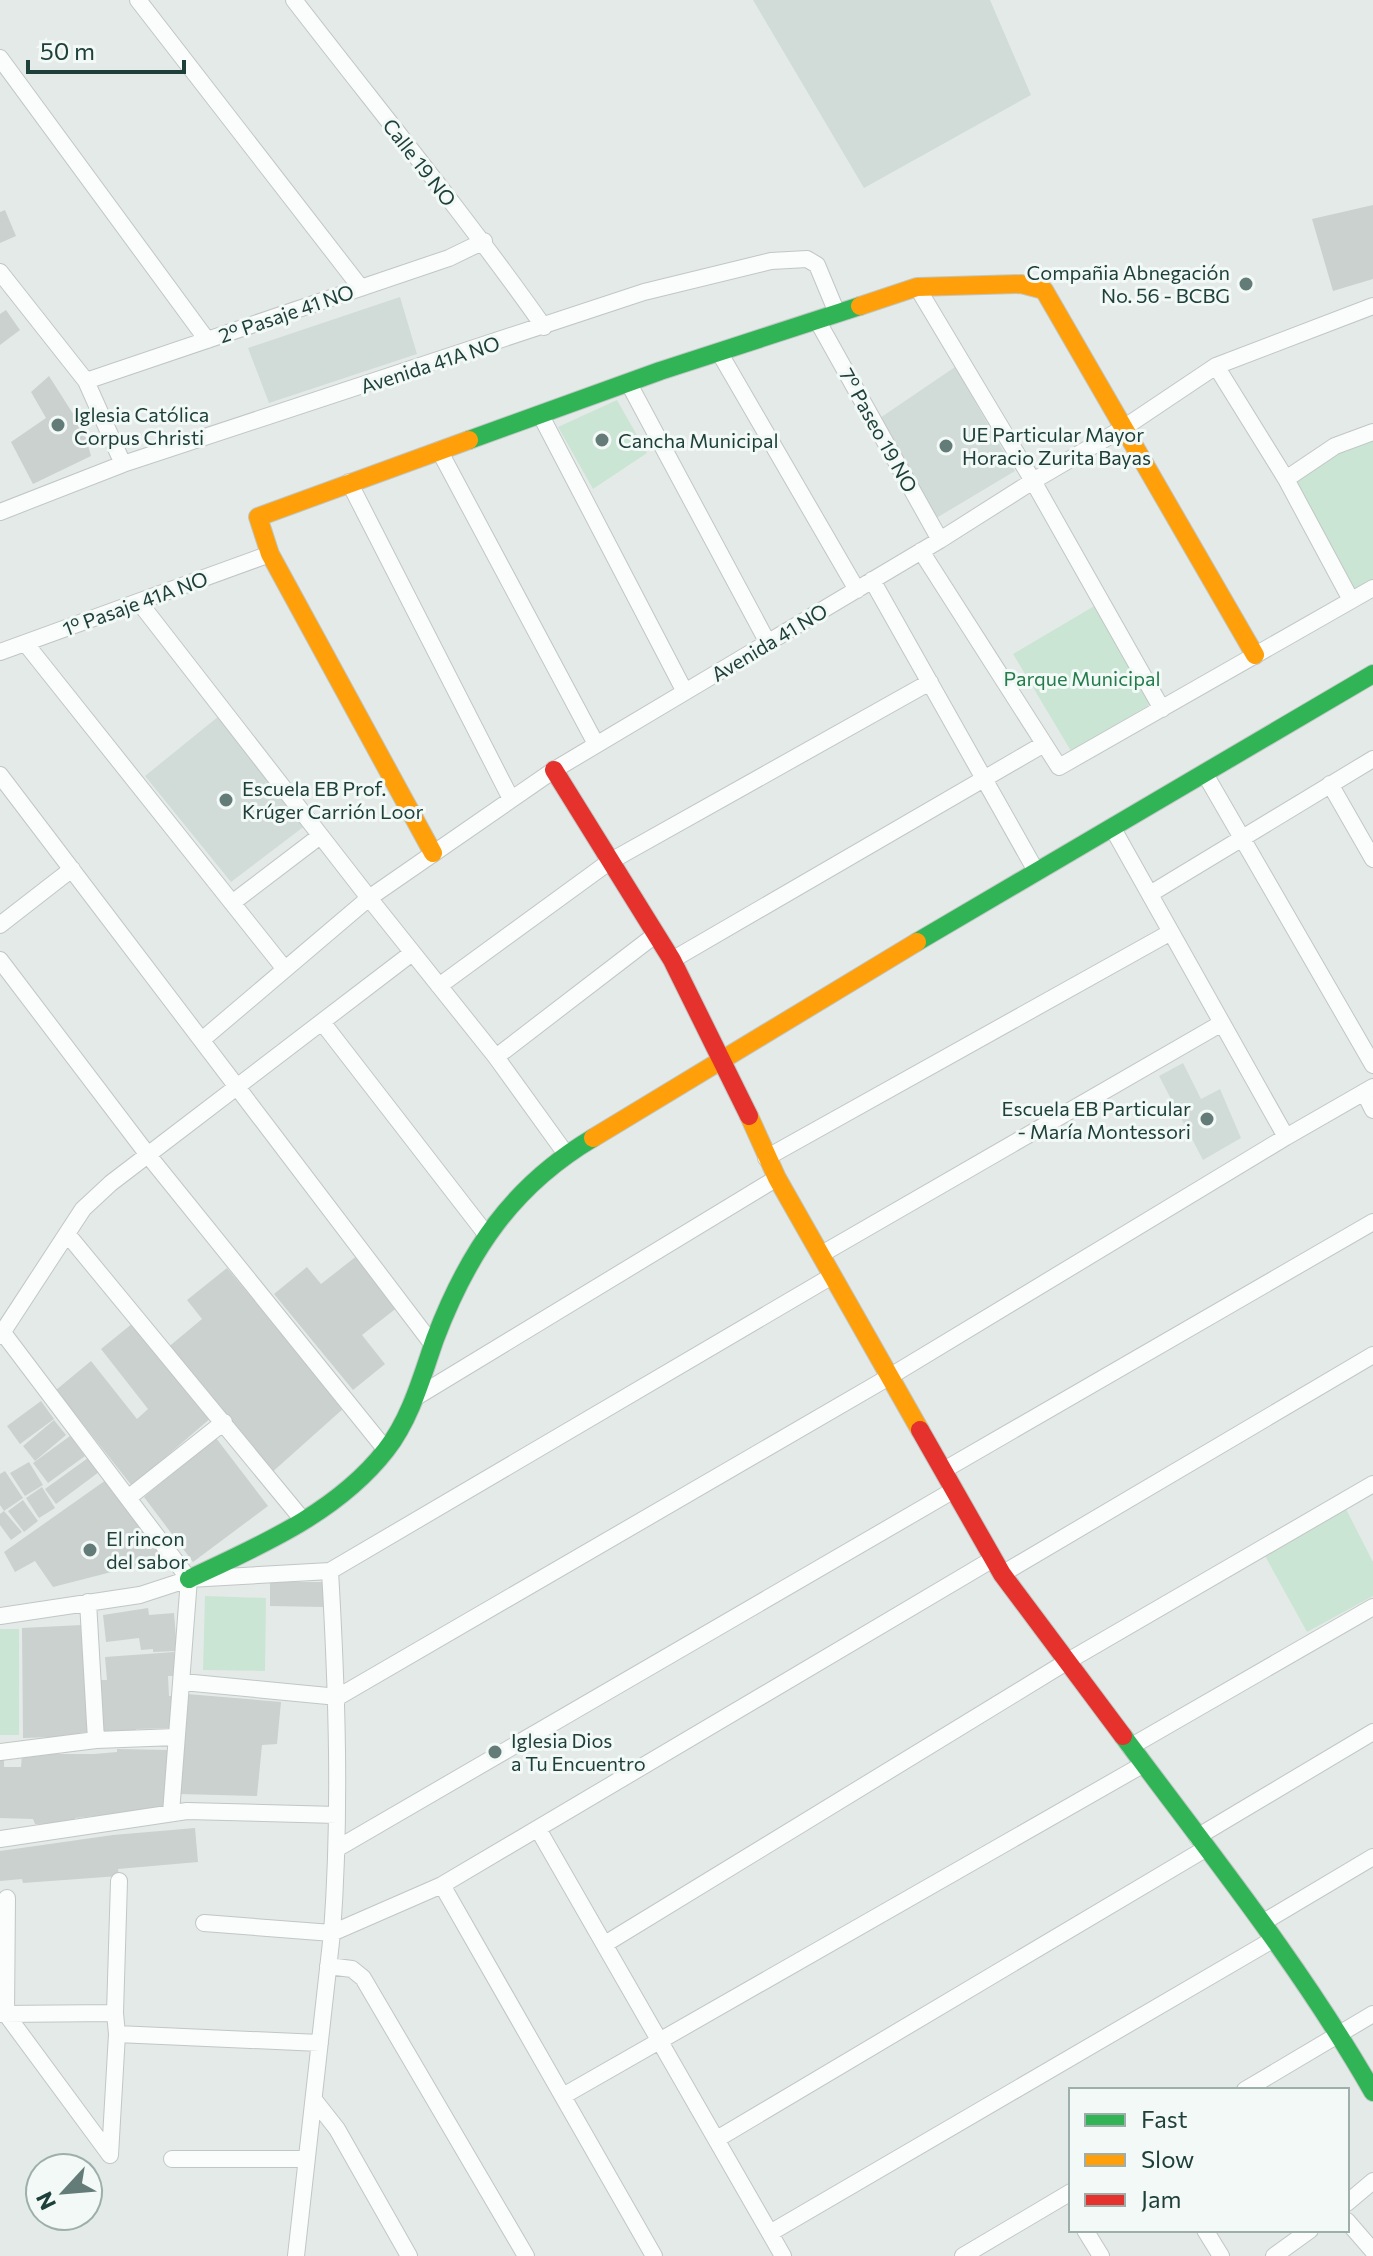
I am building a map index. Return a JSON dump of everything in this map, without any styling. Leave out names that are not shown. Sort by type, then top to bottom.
[{"type":"street","points":[[138,0],[361,288]]},
{"type":"street","name":"Calle 19 NO","points":[[294,0],[484,241],[544,327]]},
{"type":"street","points":[[0,58],[207,340]]},
{"type":"street","name":"2º Pasaje 41 NO","points":[[86,381],[449,258],[484,241]]},
{"type":"street","name":"Avenida 41A NO","points":[[0,512],[123,464],[644,292],[771,261],[807,259],[817,265],[837,313]]},
{"type":"street","points":[[3,282],[86,381],[123,464]]},
{"type":"street","points":[[433,853],[270,554],[258,517],[628,382],[917,287],[1021,284],[1044,290],[1255,655]]},
{"type":"street","points":[[917,287],[1033,481],[1162,709]]},
{"type":"street","name":"Avenida 41 NO","points":[[203,1039],[369,898],[510,797],[940,540],[1125,427],[1216,366],[1373,306]]},
{"type":"street","name":"7º Paseo 19 NO","points":[[817,320],[940,540]]},
{"type":"street","points":[[719,352],[857,590]]},
{"type":"street","points":[[1216,366],[1286,479],[1351,600]]},
{"type":"street","points":[[628,382],[768,643]]},
{"type":"street","points":[[540,414],[685,692]]},
{"type":"street","points":[[1286,479],[1335,446],[1373,432]]},
{"type":"street","points":[[439,450],[596,744]]},
{"type":"street","points":[[349,482],[510,797]]},
{"type":"street","points":[[921,551],[1059,767],[1373,588]]},
{"type":"street","name":"1º Pasaje 41A NO","points":[[0,652],[270,554]]},
{"type":"street","points":[[872,580],[1036,871]]},
{"type":"street","points":[[139,602],[496,1057],[566,1154]]},
{"type":"street","points":[[26,644],[284,968]]},
{"type":"street","points":[[0,1616],[140,1595],[189,1579],[256,1548],[346,1491],[386,1450],[413,1399],[459,1284],[486,1234],[513,1203],[566,1154],[1036,871],[1373,674]]},
{"type":"street","points":[[439,986],[609,862],[930,682]]},
{"type":"street","points":[[672,960],[1044,744]]},
{"type":"street","points":[[1150,894],[1373,759]]},
{"type":"street","points":[[554,770],[672,960],[723,1060],[766,1158],[997,1566],[1274,1939],[1340,2034],[1373,2092]]},
{"type":"street","points":[[1205,774],[1373,1065]]},
{"type":"street","points":[[0,775],[433,1345]]},
{"type":"street","points":[[1330,784],[1373,859]]},
{"type":"street","points":[[1112,827],[1286,1137]]},
{"type":"street","points":[[232,903],[320,836]]},
{"type":"street","points":[[0,925],[72,869]]},
{"type":"street","points":[[766,1158],[1171,932]]},
{"type":"street","points":[[496,1057],[655,935]]},
{"type":"street","points":[[171,1813],[189,1579],[2,1335],[83,1209],[148,1155],[412,953]]},
{"type":"street","points":[[0,960],[148,1155],[386,1450]]},
{"type":"street","points":[[322,1022],[486,1234]]},
{"type":"street","points":[[820,1255],[1222,1023]]},
{"type":"street","points":[[183,1682],[338,1697],[889,1377],[1369,1089],[1373,1110]]},
{"type":"street","points":[[413,1399],[777,1178]]},
{"type":"street","points":[[944,1470],[1373,1222]]},
{"type":"street","points":[[68,1235],[302,1519]]},
{"type":"street","points":[[189,1579],[330,1571],[832,1276]]},
{"type":"street","points":[[204,1923],[332,1933],[442,1885],[997,1566],[1373,1355]]},
{"type":"street","points":[[128,1498],[224,1422]]},
{"type":"street","points":[[605,1944],[1068,1661],[1373,1484]]},
{"type":"street","points":[[338,1848],[954,1490]]},
{"type":"street","points":[[296,2256],[305,2159],[315,2101],[338,1848],[338,1697],[330,1571]]},
{"type":"street","points":[[88,1602],[96,1740]]},
{"type":"street","points":[[1130,1747],[1373,1607]]},
{"type":"street","points":[[717,2139],[1201,1843],[1373,1732]]},
{"type":"street","points":[[0,1752],[96,1740],[176,1737]]},
{"type":"street","points":[[563,2096],[1144,1764]]},
{"type":"street","points":[[0,1839],[187,1811],[337,1815]]},
{"type":"street","points":[[538,1829],[783,2256]]},
{"type":"street","points":[[1262,1923],[1373,1857]]},
{"type":"street","points":[[7,1898],[3,2014],[110,2155],[117,2034],[119,1881]]},
{"type":"street","points":[[442,1885],[654,2256]]},
{"type":"street","points":[[770,2233],[1274,1939]]},
{"type":"street","points":[[328,1966],[352,1969],[363,1978],[526,2256]]},
{"type":"street","points":[[3,2014],[115,2013]]},
{"type":"street","points":[[1250,2088],[1373,2014]]},
{"type":"street","points":[[117,2034],[320,2043]]},
{"type":"street","points":[[315,2101],[337,2129],[409,2256]]},
{"type":"street","points":[[172,2159],[305,2159]]},
{"type":"street","points":[[1349,2201],[1373,2181]]},
{"type":"street","points":[[965,2255],[1069,2199]]},
{"type":"street","points":[[1349,2223],[1373,2251]]},
{"type":"street","points":[[1086,2232],[1101,2256]]},
{"type":"street","points":[[1206,2232],[1221,2256]]},
{"type":"street","points":[[1274,2256],[1307,2232]]},
{"type":"shaded area","points":[[753,0],[990,0],[1031,95],[864,188]]},
{"type":"shaded area","points":[[400,297],[417,354],[269,403],[248,348]]},
{"type":"shaded area","name":"UE Particular Mayor Horacio Zurita Bayas","points":[[955,367],[1015,471],[933,520],[877,420]]},
{"type":"shaded area","name":"Escuela EB Prof. Krúger Carrión Loor","points":[[219,716],[306,825],[231,882],[145,776]]},
{"type":"shaded area","name":"Escuela EB Particular - María Montessori","points":[[1183,1063],[1201,1099],[1220,1089],[1241,1138],[1203,1160],[1159,1076]]},
{"type":"green space","name":"Cancha Municipal","points":[[617,400],[647,453],[593,489],[558,427]]},
{"type":"green space","points":[[1373,439],[1373,582],[1354,591],[1294,482],[1345,447]]},
{"type":"green space","name":"Parque Municipal","points":[[1096,605],[1151,704],[1071,751],[1013,654]]},
{"type":"green space","points":[[1345,1507],[1373,1562],[1373,1596],[1307,1632],[1264,1554]]},
{"type":"green space","points":[[205,1596],[266,1598],[265,1671],[203,1670]]},
{"type":"green space","points":[[0,1629],[19,1629],[19,1735],[0,1735]]},
{"type":"building","points":[[1373,205],[1373,279],[1333,291],[1312,219]]},
{"type":"building","points":[[5,210],[16,236],[0,243],[0,212]]},
{"type":"building","points":[[6,310],[20,330],[0,345],[0,314]]},
{"type":"building","name":"Iglesia Católica Corpus Christi","points":[[49,376],[84,431],[91,456],[33,484],[11,442],[46,418],[31,392]]},
{"type":"building","points":[[358,1255],[398,1307],[362,1335],[385,1364],[353,1390],[274,1294],[307,1267],[321,1284]]},
{"type":"building","points":[[227,1268],[344,1408],[269,1475],[166,1349],[202,1319],[187,1300]]},
{"type":"building","points":[[133,1323],[212,1417],[132,1486],[56,1390],[91,1361],[137,1419],[148,1409],[101,1349]]},
{"type":"building","points":[[41,1401],[54,1419],[20,1444],[7,1426]]},
{"type":"building","points":[[54,1420],[66,1435],[35,1461],[23,1446]]},
{"type":"building","points":[[70,1436],[85,1456],[48,1483],[33,1463]]},
{"type":"building","points":[[216,1438],[268,1506],[193,1562],[144,1497]]},
{"type":"building","points":[[88,1458],[99,1472],[56,1504],[45,1489]]},
{"type":"building","points":[[29,1462],[43,1485],[25,1496],[10,1473]]},
{"type":"building","points":[[5,1471],[23,1498],[4,1511],[0,1505],[0,1474]]},
{"type":"building","points":[[106,1480],[163,1557],[149,1569],[127,1568],[53,1587],[35,1561],[15,1572],[4,1552]]},
{"type":"building","points":[[42,1487],[55,1508],[39,1518],[26,1498]]},
{"type":"building","points":[[23,1500],[38,1521],[24,1532],[8,1511]]},
{"type":"building","points":[[4,1511],[22,1532],[11,1540],[0,1525],[0,1514]]},
{"type":"building","points":[[270,1582],[324,1582],[324,1607],[270,1606]]},
{"type":"building","points":[[148,1608],[149,1615],[174,1613],[177,1651],[141,1650],[139,1638],[106,1642],[103,1615]]},
{"type":"building","points":[[82,1625],[90,1736],[23,1738],[22,1628]]},
{"type":"building","points":[[174,1652],[176,1676],[168,1676],[169,1696],[173,1696],[174,1728],[136,1729],[136,1736],[99,1737],[96,1680],[107,1680],[105,1657]]},
{"type":"building","points":[[187,1694],[281,1702],[277,1744],[262,1745],[257,1796],[179,1794]]},
{"type":"building","points":[[117,1749],[169,1750],[166,1809],[75,1818],[76,1823],[35,1824],[33,1819],[0,1818],[0,1757],[4,1757],[4,1767],[21,1767],[22,1754],[94,1754],[117,1752]]},
{"type":"building","points":[[195,1828],[198,1862],[118,1869],[119,1876],[23,1883],[22,1879],[0,1881],[0,1851],[113,1835]]},
{"type":"traffic: fast","points":[[469,440],[660,371],[860,306]]},
{"type":"traffic: fast","points":[[917,942],[1373,674]]},
{"type":"traffic: fast","points":[[189,1579],[295,1526],[321,1510],[366,1472],[395,1438],[415,1396],[448,1307],[478,1250],[516,1200],[539,1177],[593,1138]]},
{"type":"traffic: fast","points":[[1123,1736],[1285,1955],[1373,2092]]},
{"type":"traffic: slow","points":[[860,306],[917,287],[1021,284],[1044,290],[1255,655]]},
{"type":"traffic: slow","points":[[433,853],[270,554],[258,517],[469,440]]},
{"type":"traffic: slow","points":[[593,1138],[917,942]]},
{"type":"traffic: slow","points":[[749,1116],[777,1178],[920,1430]]},
{"type":"traffic: jam","points":[[554,770],[672,960],[749,1116]]},
{"type":"traffic: jam","points":[[920,1430],[1002,1574],[1123,1736]]},
{"type":"place","name":"Compañia Abnegación No. 56 - BCBG","points":[[1246,284]]},
{"type":"place","name":"Iglesia Católica Corpus Christi","points":[[58,425]]},
{"type":"place","name":"Cancha Municipal","points":[[602,440]]},
{"type":"place","name":"UE Particular Mayor Horacio Zurita Bayas","points":[[946,446]]},
{"type":"place","name":"Escuela EB Prof. Krúger Carrión Loor","points":[[226,800]]},
{"type":"place","name":"Escuela EB Particular - María Montessori","points":[[1207,1119]]},
{"type":"place","name":"El rincon del sabor","points":[[90,1550]]},
{"type":"place","name":"Iglesia Dios a Tu Encuentro","points":[[495,1752]]}]
